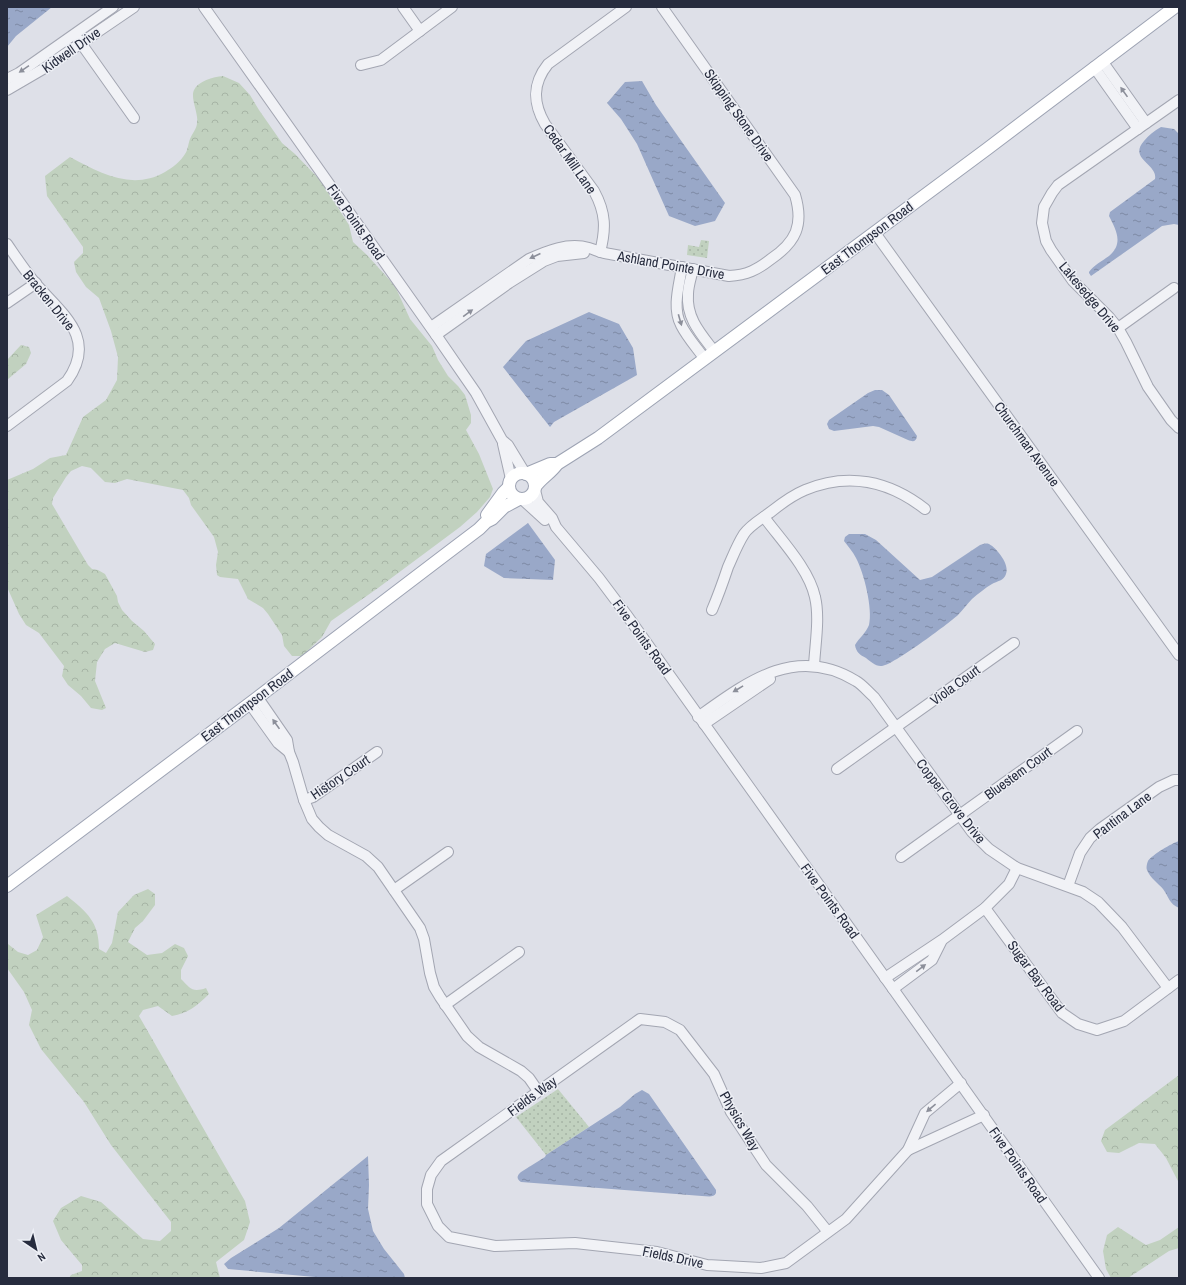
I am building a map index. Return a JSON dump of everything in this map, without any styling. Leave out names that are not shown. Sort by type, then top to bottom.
[{"type":"main road","name":"East Thompson Road","points":[[535,488],[544,476],[557,464],[598,438],[704,358],[875,233],[1175,7]]},
{"type":"main road","name":"East Thompson Road","points":[[525,474],[550,464],[557,464]]},
{"type":"main road","points":[[519,474],[525,474],[532,477],[535,488],[531,497],[521,499],[512,495],[510,483],[519,474]]},
{"type":"main road","name":"East Thompson Road","points":[[486,522],[487,516],[510,483]]},
{"type":"main road","name":"East Thompson Road","points":[[7,886],[254,701],[457,546],[486,522],[492,519],[504,507],[521,499]]},
{"type":"street","name":"Kidwell Drive","points":[[7,79],[19,73],[113,7]]},
{"type":"street","name":"Kidwell Drive","points":[[7,90],[37,74],[134,7]]},
{"type":"street","name":"Five Points Road","points":[[204,7],[476,393],[502,440],[510,483]]},
{"type":"street","points":[[404,7],[420,31]]},
{"type":"street","points":[[361,65],[381,60],[452,7]]},
{"type":"street","name":"Cedar Mill Lane","points":[[600,252],[604,223],[603,211],[599,201],[594,191],[545,124],[539,113],[532,88],[548,64],[626,7]]},
{"type":"street","name":"Skipping Stone Drive","points":[[662,7],[792,190],[798,206],[796,230]]},
{"type":"street","points":[[75,34],[134,118]]},
{"type":"street","points":[[1098,64],[1142,126]]},
{"type":"street","name":"Lakesedge Drive","points":[[1179,100],[1058,185],[1047,200],[1042,216],[1043,232],[1051,250],[1077,285],[1118,328],[1148,387],[1171,420],[1179,428]]},
{"type":"street","name":"Ashland Pointe Drive","points":[[433,331],[480,299],[544,261],[557,256],[600,252],[729,276],[740,275],[750,273],[760,268],[786,248],[796,230]]},
{"type":"street","name":"Churchman Avenue","points":[[875,233],[1179,655]]},
{"type":"street","name":"Bracken Drive","points":[[7,244],[36,283],[68,318],[74,327],[78,338],[79,347],[78,360],[72,374],[63,385],[7,426]]},
{"type":"street","points":[[682,267],[677,302],[678,318],[680,324],[704,358]]},
{"type":"street","points":[[694,269],[688,293],[688,302],[692,319],[714,351]]},
{"type":"street","points":[[7,303],[36,283]]},
{"type":"street","points":[[1118,328],[1174,288]]},
{"type":"street","points":[[677,302],[688,302]]},
{"type":"street","name":"Five Points Road","points":[[502,440],[508,445],[525,474]]},
{"type":"street","points":[[712,610],[738,544],[745,532],[784,502],[804,490],[821,484],[837,481],[855,480],[869,482],[890,488],[912,499],[925,509]]},
{"type":"street","name":"Five Points Road","points":[[535,488],[538,502],[552,518],[556,527],[599,578],[622,609],[1100,1278]]},
{"type":"street","name":"Five Points Road","points":[[521,499],[548,523],[556,527]]},
{"type":"street","points":[[764,517],[801,566],[809,579],[816,598],[817,619],[814,666]]},
{"type":"street","name":"Viola Court","points":[[837,769],[1014,642]]},
{"type":"street","name":"Copper Grove Drive","points":[[701,720],[778,674],[814,666],[835,670],[857,681],[874,697],[959,815],[972,832],[989,849],[1017,868],[1083,892],[1098,902],[1122,927],[1168,988]]},
{"type":"street","points":[[254,701],[287,740],[289,752],[308,812],[318,827],[332,838],[369,858],[378,867],[420,928],[424,939],[432,981],[437,993],[445,1005],[473,1042],[479,1047],[518,1069],[529,1078],[538,1091]]},
{"type":"street","name":"Bluestem Court","points":[[901,857],[1077,731]]},
{"type":"street","name":"History Court","points":[[304,800],[313,797],[377,752]]},
{"type":"street","name":"Pantina Lane","points":[[1068,886],[1080,853],[1090,838],[1100,829],[1159,787],[1174,780],[1179,780]]},
{"type":"street","points":[[394,890],[448,852]]},
{"type":"street","points":[[885,978],[942,940],[985,908],[1009,884],[1017,868]]},
{"type":"street","name":"Sugar Bay Road","points":[[985,908],[1062,1013],[1078,1024],[1097,1030],[1124,1021],[1168,988]]},
{"type":"street","points":[[893,989],[932,960],[942,940]]},
{"type":"street","points":[[445,1005],[519,952]]},
{"type":"street","points":[[1168,988],[1179,980]]},
{"type":"street","name":"Fields Way","points":[[427,1189],[431,1175],[441,1161],[640,1019],[649,1020]]},
{"type":"street","name":"Physics Way","points":[[649,1020],[664,1022],[680,1030],[714,1074],[731,1112],[766,1165],[808,1206],[828,1232]]},
{"type":"street","name":"Fields Drive","points":[[427,1189],[427,1204],[430,1212],[438,1226],[449,1237],[495,1246],[575,1243],[657,1252],[707,1265],[760,1268],[786,1263],[846,1219],[908,1150],[925,1113],[961,1083]]},
{"type":"street","name":"Fields Drive","points":[[908,1150],[984,1116]]},
{"type":"green space","points":[[223,76],[239,83],[250,95],[282,143],[321,181],[349,225],[353,242],[395,286],[410,319],[432,346],[438,360],[448,376],[465,395],[471,415],[471,423],[466,430],[479,454],[493,489],[490,497],[477,512],[460,527],[331,621],[322,637],[302,656],[292,656],[284,646],[282,635],[268,614],[263,608],[248,599],[238,579],[220,577],[217,575],[216,565],[218,552],[214,537],[191,505],[189,498],[183,490],[127,479],[115,483],[105,482],[91,468],[82,466],[71,471],[53,498],[52,504],[88,565],[92,569],[98,570],[105,574],[117,596],[122,610],[155,644],[153,650],[145,652],[115,643],[105,649],[97,662],[95,681],[106,708],[102,710],[91,708],[81,696],[68,685],[62,676],[64,666],[39,633],[26,625],[19,614],[7,587],[7,480],[33,469],[50,458],[66,455],[83,417],[106,400],[117,380],[118,357],[111,331],[99,298],[86,287],[76,272],[74,262],[83,253],[83,247],[47,196],[45,176],[70,157],[105,174],[128,180],[140,180],[165,172],[183,157],[187,151],[190,139],[197,125],[197,115],[193,97],[194,90],[199,84],[210,78]]},
{"type":"green space","points":[[701,240],[709,241],[707,258],[687,255],[688,245],[699,247]]},
{"type":"green space","points":[[21,345],[29,347],[31,353],[26,364],[7,380],[7,360]]},
{"type":"green space","points":[[148,889],[155,894],[155,905],[143,921],[135,928],[128,942],[147,955],[162,953],[175,944],[184,948],[188,956],[181,970],[181,979],[194,990],[206,988],[209,994],[192,1008],[178,1015],[172,1016],[158,1006],[143,1010],[139,1016],[245,1201],[250,1222],[244,1240],[216,1262],[220,1278],[69,1278],[71,1275],[82,1271],[82,1265],[61,1240],[53,1221],[61,1208],[81,1196],[101,1202],[143,1239],[160,1241],[171,1231],[171,1222],[111,1145],[84,1102],[41,1049],[29,1025],[32,1010],[24,992],[7,968],[7,945],[8,944],[18,952],[28,955],[37,950],[43,937],[36,915],[67,896],[90,918],[97,932],[99,949],[106,953],[112,943],[118,912],[134,895]]},
{"type":"green space","points":[[1179,1075],[1179,1183],[1166,1158],[1155,1144],[1139,1143],[1119,1153],[1107,1152],[1101,1141],[1105,1130]]},
{"type":"green space","points":[[558,1089],[589,1127],[546,1155],[516,1117]]},
{"type":"green space","points":[[1118,1227],[1146,1245],[1160,1240],[1179,1227],[1179,1248],[1169,1251],[1128,1278],[1111,1278],[1106,1269],[1103,1251],[1107,1235]]},
{"type":"water","points":[[7,7],[52,7],[16,36],[7,47]]},
{"type":"water","points":[[642,81],[656,105],[725,203],[715,221],[695,226],[669,216],[637,144],[621,119],[607,103],[625,82]]},
{"type":"water","points":[[1161,127],[1174,129],[1179,134],[1179,225],[1174,224],[1162,226],[1091,276],[1089,272],[1098,263],[1109,256],[1114,251],[1116,246],[1117,236],[1109,216],[1110,212],[1155,179],[1155,174],[1141,157],[1139,152],[1144,141]]},
{"type":"water","points":[[589,312],[619,324],[633,348],[637,375],[554,422],[550,427],[503,367],[526,341]]},
{"type":"water","points":[[875,390],[882,390],[889,395],[917,436],[915,440],[910,441],[879,427],[873,426],[834,431],[829,429],[827,424],[829,420],[868,393]]},
{"type":"water","points":[[528,523],[555,560],[553,580],[504,578],[484,566],[486,554]]},
{"type":"water","points":[[849,534],[865,534],[876,540],[920,580],[932,577],[980,545],[986,544],[992,546],[999,553],[1007,570],[1002,579],[979,593],[958,615],[943,627],[897,659],[888,664],[878,666],[860,654],[855,645],[869,625],[870,610],[865,582],[859,565],[844,541],[845,537]]},
{"type":"water","points":[[1179,841],[1179,908],[1171,902],[1163,889],[1150,876],[1147,870],[1147,864],[1148,861],[1154,856]]},
{"type":"water","points":[[642,1090],[649,1094],[716,1190],[714,1196],[521,1182],[518,1180],[518,1176],[521,1172],[620,1107]]},
{"type":"water","points":[[368,1156],[368,1209],[373,1231],[384,1249],[404,1274],[405,1278],[326,1278],[228,1269],[224,1264],[279,1228]]}]
